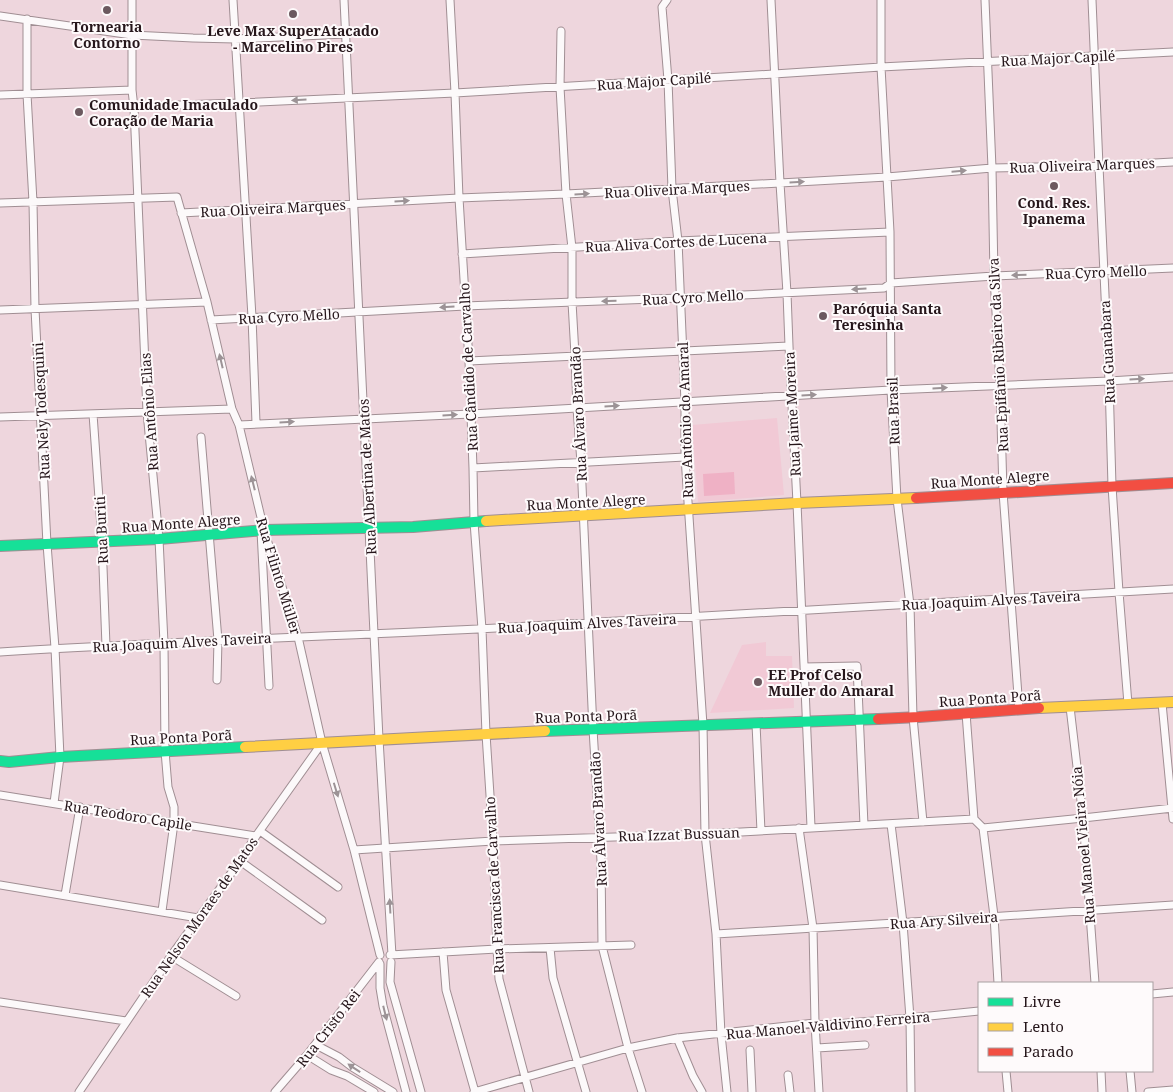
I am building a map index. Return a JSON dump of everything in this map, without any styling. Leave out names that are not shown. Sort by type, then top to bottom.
[{"type":"street","name":"Rua Antônio Elias","points":[[132,0],[132,90],[147,412],[159,538],[164,643],[165,752],[168,786],[174,807],[174,823],[162,911]]},
{"type":"street","points":[[234,0],[252,317],[256,423]]},
{"type":"street","name":"Rua Albertina de Matos","points":[[344,0],[347,97],[386,847],[391,957],[390,982],[421,1092]]},
{"type":"street","name":"Rua Cândido de Carvalho","points":[[450,0],[469,361],[474,522],[482,629],[486,734]]},
{"type":"street","name":"Rua Antônio do Amaral","points":[[667,0],[662,7],[668,80],[672,189],[678,241],[685,402],[685,457],[703,725],[705,834],[716,934],[721,1034],[727,1092]]},
{"type":"street","name":"Rua Jaime Moreira","points":[[771,0],[783,237],[788,293],[801,612],[808,722],[811,827]]},
{"type":"street","name":"Rua Brasil","points":[[881,0],[881,67],[890,232],[891,390],[897,499],[910,605],[912,717],[923,822]]},
{"type":"street","name":"Rua Epifânio Ribeiro da Silva","points":[[985,0],[1003,492],[1019,709]]},
{"type":"street","name":"Rua Guanabara","points":[[1092,0],[1112,486],[1128,704]]},
{"type":"street","points":[[0,16],[132,35],[235,40],[345,34]]},
{"type":"street","name":"Rua Nely Todesquini","points":[[27,19],[26,94],[33,202],[47,544],[55,648],[60,757],[54,803]]},
{"type":"street","name":"Rua Álvaro Brandão","points":[[561,32],[560,87],[566,194],[572,248],[576,408],[581,463],[593,729],[600,837],[602,946],[628,1048],[642,1092]]},
{"type":"street","name":"Rua Major Capilé","points":[[134,108],[455,93],[881,67],[1173,52]]},
{"type":"street","points":[[0,95],[132,90]]},
{"type":"street","name":"Rua Oliveira Marques","points":[[182,213],[780,183],[887,177],[992,168],[1098,166],[1173,162]]},
{"type":"street","name":"Rua Filinto Müller","points":[[138,199],[177,197],[182,213],[207,302],[263,531],[298,637],[322,743],[354,850],[380,961],[380,988],[383,1006],[406,1092]]},
{"type":"street","points":[[0,203],[138,199]]},
{"type":"street","name":"Rua Aliva Cortes de Lucena","points":[[462,254],[678,241],[890,232]]},
{"type":"street","name":"Rua Cyro Mello","points":[[211,320],[465,306],[884,288],[890,283],[1173,268]]},
{"type":"street","points":[[0,310],[207,302]]},
{"type":"street","points":[[469,361],[789,346]]},
{"type":"street","points":[[238,425],[1173,377]]},
{"type":"street","points":[[0,418],[232,409]]},
{"type":"street","name":"Rua Buriti","points":[[93,414],[102,541],[106,646]]},
{"type":"street","points":[[201,437],[218,640],[216,680]]},
{"type":"street","points":[[473,468],[685,457]]},
{"type":"street","name":"Rua Monte Alegre","points":[[0,546],[209,536],[263,531],[413,527],[797,503],[1173,483]]},
{"type":"street","points":[[263,531],[268,686]]},
{"type":"street","name":"Rua Joaquim Alves Taveira","points":[[0,652],[801,612],[1173,589]]},
{"type":"street","points":[[804,667],[857,666],[864,825]]},
{"type":"street","name":"Rua Ponta Porã","points":[[0,761],[9,762],[60,757],[379,739],[593,729],[808,722],[1173,702]]},
{"type":"street","points":[[1162,703],[1173,819]]},
{"type":"street","name":"Rua Manoel Vieira Nóia","points":[[1070,707],[1083,818],[1095,982]]},
{"type":"street","points":[[966,713],[974,819],[983,828],[994,916],[998,982]]},
{"type":"street","points":[[756,724],[761,831]]},
{"type":"street","name":"Rua Francisca de Carvalho","points":[[486,734],[499,979],[530,1092]]},
{"type":"street","name":"Rua Nelson Moraes de Matos","points":[[79,1092],[171,956],[322,743]]},
{"type":"street","name":"Rua Teodoro Capile","points":[[0,795],[174,823],[258,833]]},
{"type":"street","points":[[65,895],[80,807]]},
{"type":"street","points":[[983,828],[1172,808]]},
{"type":"street","name":"Rua Izzat Bussuan","points":[[354,850],[493,841],[705,834],[974,819]]},
{"type":"street","points":[[891,824],[904,924],[910,1018],[911,1092]]},
{"type":"street","points":[[799,828],[812,928],[819,1092]]},
{"type":"street","points":[[258,833],[338,888]]},
{"type":"street","points":[[240,861],[322,920]]},
{"type":"street","points":[[0,885],[198,918]]},
{"type":"street","name":"Rua Ary Silveira","points":[[716,934],[904,924],[994,916],[1173,905]]},
{"type":"street","points":[[391,957],[390,964],[385,966],[380,961],[386,953],[391,957],[497,949],[631,945]]},
{"type":"street","points":[[550,948],[553,978],[586,1092]]},
{"type":"street","points":[[443,952],[446,990],[474,1092]]},
{"type":"street","points":[[171,956],[236,996]]},
{"type":"street","name":"Rua Cristo Rei","points":[[275,1092],[316,1045],[380,961]]},
{"type":"street","points":[[1153,994],[1173,992]]},
{"type":"street","points":[[0,1002],[126,1021]]},
{"type":"street","name":"Rua Manoel Valdivino Ferreira","points":[[474,1092],[628,1048],[677,1038],[815,1023],[824,1025],[978,1010]]},
{"type":"street","points":[[677,1038],[702,1092]]},
{"type":"street","points":[[316,1045],[339,1057],[393,1092]]},
{"type":"street","points":[[817,1048],[866,1045]]},
{"type":"street","points":[[750,1050],[752,1092]]},
{"type":"street","points":[[307,1055],[331,1070],[347,1076],[374,1092]]},
{"type":"street","points":[[1006,1072],[1008,1092]]},
{"type":"street","points":[[1101,1072],[1102,1092]]},
{"type":"street","points":[[1130,1072],[1132,1092]]},
{"type":"street","points":[[788,1074],[790,1092]]},
{"type":"street","points":[[693,1076],[697,1092]]},
{"type":"street","points":[[1148,1092],[1173,1090]]},
{"type":"shaded area","points":[[777,418],[784,495],[698,502],[692,425]]},
{"type":"shaded area","points":[[734,472],[735,494],[704,496],[703,474]]},
{"type":"shaded area","name":"EE Prof Celso Muller do Amaral","points":[[766,642],[766,656],[792,656],[794,708],[710,713],[742,645]]},
{"type":"traffic: fast","points":[[0,546],[159,539],[264,530],[413,527],[486,521]]},
{"type":"traffic: fast","points":[[545,731],[878,719]]},
{"type":"traffic: fast","points":[[0,761],[9,762],[60,757],[245,747]]},
{"type":"traffic: slow","points":[[486,521],[916,498]]},
{"type":"traffic: slow","points":[[1039,708],[1173,702]]},
{"type":"traffic: slow","points":[[245,747],[545,731]]},
{"type":"traffic: jam","points":[[916,498],[1173,483]]},
{"type":"traffic: jam","points":[[878,719],[1039,708]]},
{"type":"place","name":"Tornearia Contorno","points":[[107,10]]},
{"type":"place","name":"Leve Max SuperAtacado - Marcelino Pires","points":[[293,14]]},
{"type":"place","name":"Comunidade Imaculado Coração de Maria","points":[[79,112]]},
{"type":"place","name":"Cond. Res. Ipanema","points":[[1054,186]]},
{"type":"place","name":"Paróquia Santa Teresinha","points":[[823,316]]},
{"type":"place","name":"EE Prof Celso Muller do Amaral","points":[[758,682]]}]
